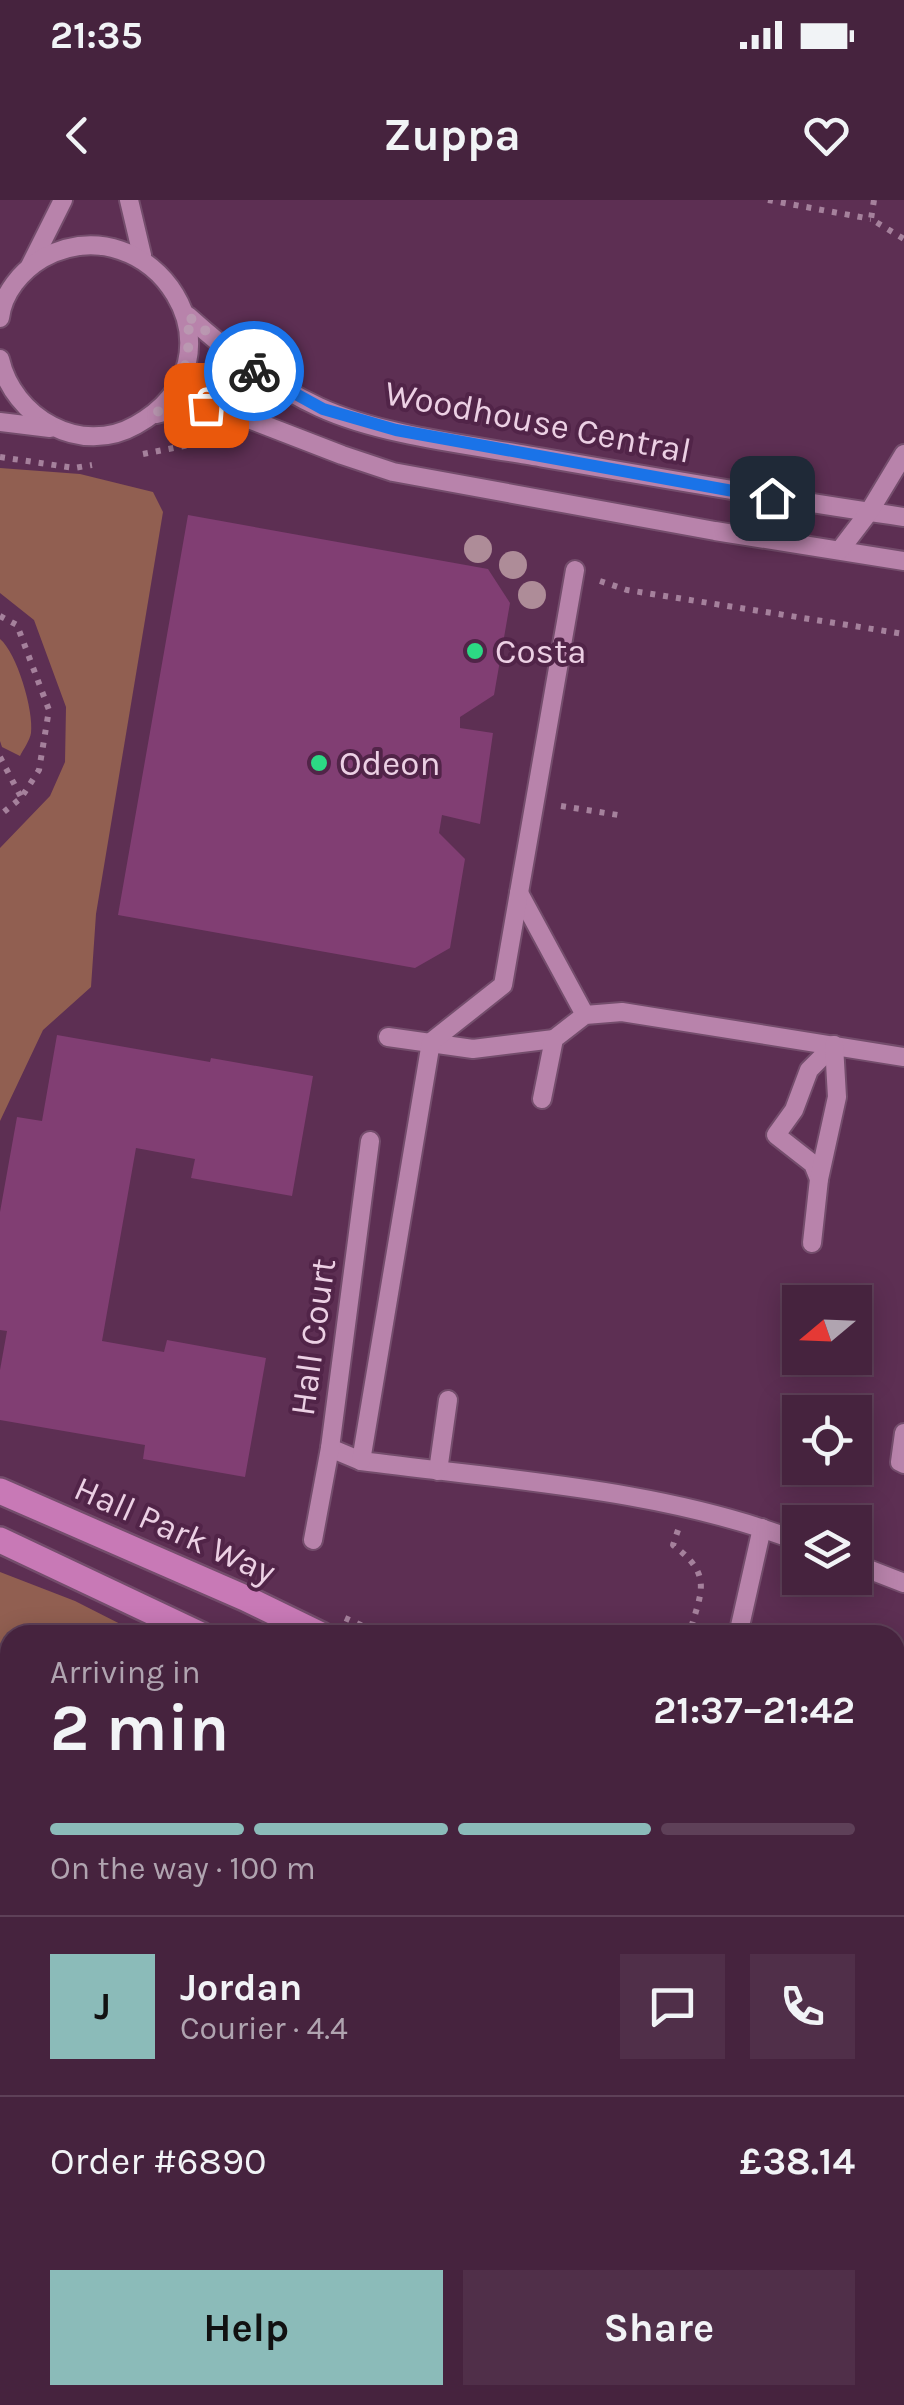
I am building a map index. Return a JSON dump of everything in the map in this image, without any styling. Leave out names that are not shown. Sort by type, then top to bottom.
[{"type":"main road","name":"Hall Park Way","points":[[0,1491],[300,1625]]},
{"type":"main road","points":[[0,1540],[180,1625]]},
{"type":"street","points":[[0,318],[13,286],[30,266],[62,200]]},
{"type":"street","points":[[129,200],[142,255]]},
{"type":"street","points":[[30,266],[55,250],[84,242],[114,244],[142,255],[163,271],[188,316],[190,352],[178,386],[156,414]]},
{"type":"street","name":"Woodhouse Central","points":[[188,316],[241,362],[276,384],[323,409],[360,420],[709,489],[904,517]]},
{"type":"street","points":[[0,359],[5,379],[25,409],[56,429]]},
{"type":"street","name":"Woodhouse Central","points":[[0,422],[90,436],[124,432],[156,414],[206,405],[394,472],[715,531],[904,560]]},
{"type":"street","points":[[840,550],[869,512],[904,454]]},
{"type":"street","points":[[361,1461],[431,1042],[503,985],[575,570]]},
{"type":"street","points":[[518,894],[585,1014]]},
{"type":"street","points":[[388,1037],[474,1049],[554,1039],[585,1014],[622,1012],[904,1057]]},
{"type":"street","points":[[542,1098],[554,1039]]},
{"type":"street","points":[[820,1180],[813,1164],[776,1135],[794,1110],[809,1070],[834,1045]]},
{"type":"street","points":[[812,1243],[836,1098],[834,1045]]},
{"type":"street","name":"Hall Court","points":[[313,1540],[330,1448],[370,1142]]},
{"type":"street","points":[[438,1471],[448,1400]]},
{"type":"street","points":[[902,1463],[904,1433]]},
{"type":"street","points":[[330,1448],[361,1461],[684,1505],[782,1535]]},
{"type":"street","points":[[740,1625],[762,1528]]},
{"type":"street","points":[[872,1571],[904,1583]]},
{"type":"path","points":[[768,200],[871,219],[904,240]]},
{"type":"path","points":[[871,219],[874,200]]},
{"type":"path","points":[[131,457],[225,438]]},
{"type":"path","points":[[0,457],[74,468],[93,464]]},
{"type":"path","points":[[575,570],[627,590],[904,634]]},
{"type":"path","points":[[0,616],[17,625],[50,710],[39,770],[21,798],[0,815]]},
{"type":"path","points":[[0,757],[21,798]]},
{"type":"path","points":[[535,801],[618,816]]},
{"type":"path","points":[[684,1505],[673,1545],[694,1560],[700,1573],[700,1594],[692,1625]]},
{"type":"shaded area","points":[[0,468],[80,474],[153,492],[163,512],[96,914],[91,987],[43,1030],[0,1121],[0,848],[50,796],[65,762],[66,707],[34,620],[0,593]]},
{"type":"shaded area","points":[[0,639],[18,669],[30,711],[31,733],[20,756],[2,747],[0,741]]},
{"type":"shaded area","points":[[0,1572],[75,1601],[122,1625],[0,1625]]},
{"type":"building","points":[[188,515],[488,569],[510,603],[494,695],[460,717],[460,728],[493,733],[480,824],[442,815],[439,833],[465,859],[450,948],[415,968],[118,915]]},
{"type":"building","points":[[57,1035],[313,1076],[292,1196],[191,1178],[195,1159],[136,1148],[102,1341],[164,1352],[167,1340],[266,1358],[245,1477],[143,1459],[145,1445],[0,1420],[0,1370],[7,1331],[0,1330],[0,1212],[17,1117],[42,1121]]},
{"type":"way so far","points":[[206,405],[156,414],[178,386],[190,352],[188,316],[254,371]]},
{"type":"place","name":"Costa","points":[[475,651]]},
{"type":"place","name":"Odeon","points":[[319,763]]},
{"type":"route","points":[[254,371],[323,409],[396,430],[772,498]]}]
